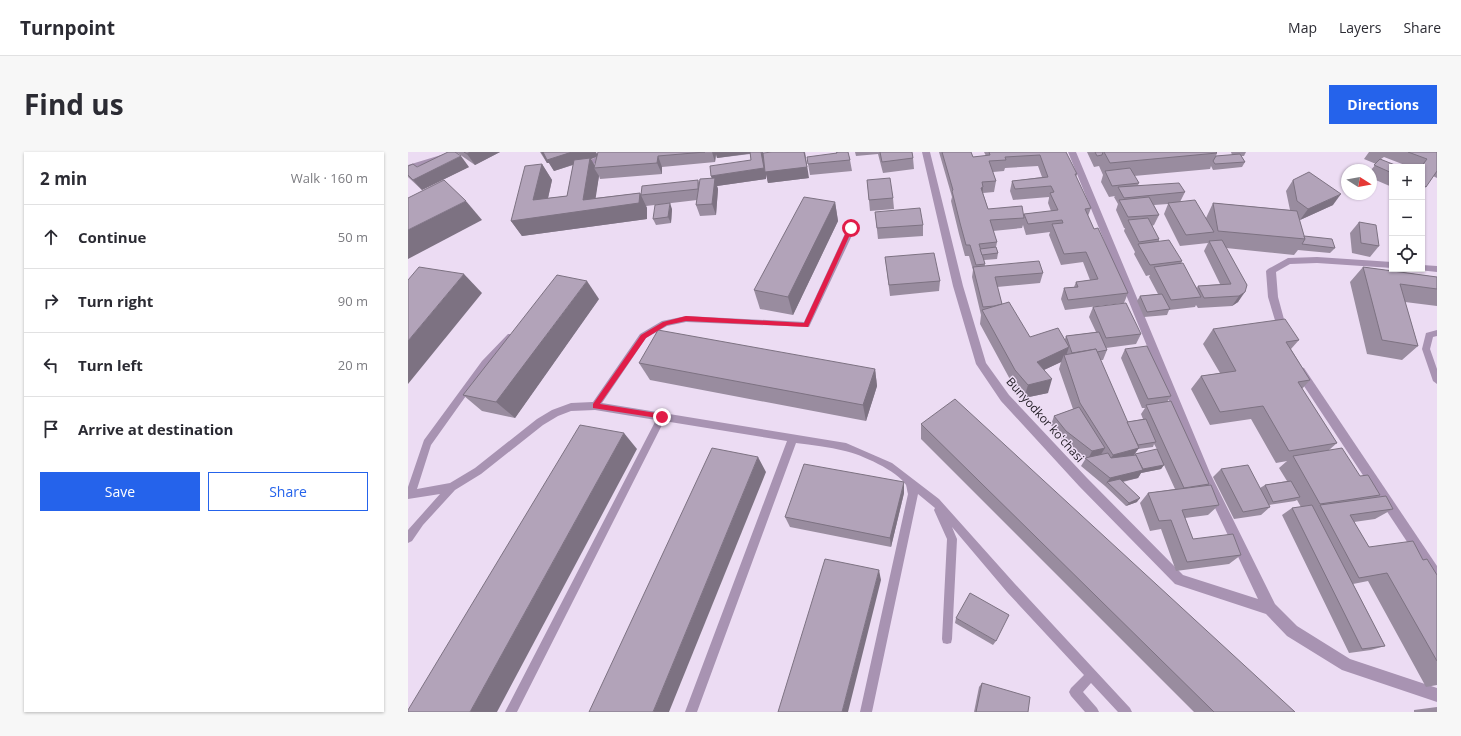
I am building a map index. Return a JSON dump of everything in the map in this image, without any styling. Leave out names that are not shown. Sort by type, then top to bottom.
[{"type":"street","points":[[579,169],[612,152]]},
{"type":"street","name":"Bunyodkor koʻchasi","points":[[926,152],[958,286],[981,364],[1005,398],[1083,482],[1179,580],[1270,609]]},
{"type":"street","name":"Bunyodkor koʻchasi","points":[[1072,152],[1205,474],[1270,609],[1292,631],[1347,664],[1437,696]]},
{"type":"street","points":[[1287,347],[1273,297],[1271,271],[1288,261],[1317,260],[1389,265]]},
{"type":"street","points":[[1425,268],[1437,269]]},
{"type":"street","points":[[1294,360],[1437,577]]},
{"type":"lane","points":[[408,167],[438,159],[456,152]]},
{"type":"lane","points":[[595,406],[644,336],[665,323],[686,319],[806,325],[851,228]]},
{"type":"lane","points":[[452,487],[409,495],[427,443],[485,363],[517,330]]},
{"type":"lane","points":[[1437,334],[1429,336],[1426,349],[1437,381]]},
{"type":"lane","points":[[408,538],[420,522],[452,487],[478,471],[540,422],[555,413],[571,407],[595,406],[846,447],[874,458],[896,471],[908,482],[936,502],[1011,588],[1126,712]]},
{"type":"lane","points":[[511,712],[662,417]]},
{"type":"lane","points":[[691,712],[793,438]]},
{"type":"lane","points":[[866,712],[910,511],[913,494],[908,482]]},
{"type":"lane","points":[[936,502],[952,539],[947,639]]},
{"type":"lane","points":[[1091,675],[1075,692],[1093,712]]},
{"type":"building","points":[[448,152],[455,152],[461,156],[413,180],[408,175],[408,166],[413,164],[417,167]]},
{"type":"building","points":[[543,152],[572,152],[547,160]]},
{"type":"building","points":[[598,152],[705,152],[658,156],[657,163],[594,168]]},
{"type":"building","points":[[750,152],[761,152],[764,168],[711,176],[710,166],[751,160]]},
{"type":"building","points":[[804,152],[807,167],[765,172],[763,153]]},
{"type":"building","points":[[837,152],[848,152],[850,160],[808,164],[807,157]]},
{"type":"building","points":[[880,152],[912,152],[913,158],[882,162]]},
{"type":"building","points":[[942,152],[971,152],[973,157],[990,155],[989,152],[1066,152],[1091,208],[1085,209],[1094,229],[1098,228],[1128,293],[1068,300],[1064,288],[1078,287],[1076,282],[1098,279],[1086,252],[1064,254],[1052,224],[1063,223],[1062,220],[1028,224],[1024,214],[1058,210],[1050,193],[1054,192],[1051,186],[1015,189],[1012,181],[1048,177],[1040,155],[1005,157],[1006,160],[989,161],[996,181],[982,182],[983,187],[981,188],[988,209],[1022,206],[1024,218],[990,220],[997,242],[979,244],[985,264],[976,265],[970,245],[966,245]]},
{"type":"building","points":[[1095,152],[1103,152],[1102,155],[1097,156]]},
{"type":"building","points":[[1104,152],[1216,152],[1217,153],[1110,163]]},
{"type":"building","points":[[1408,152],[1437,152],[1437,171],[1426,187],[1425,164],[1423,164],[1427,159]]},
{"type":"building","points":[[1240,154],[1245,162],[1215,164],[1213,161],[1216,156]]},
{"type":"building","points":[[590,158],[583,200],[640,193],[639,203],[511,221],[525,166],[542,164],[533,200],[567,196],[574,160]]},
{"type":"building","points":[[1380,159],[1392,164],[1389,164],[1389,172],[1375,164]]},
{"type":"building","points":[[1130,168],[1139,183],[1112,186],[1105,171]]},
{"type":"building","points":[[1309,172],[1341,194],[1308,209],[1297,201],[1293,180]]},
{"type":"building","points":[[715,178],[712,204],[696,205],[700,179]]},
{"type":"building","points":[[890,178],[893,198],[869,200],[867,180]]},
{"type":"building","points":[[444,180],[466,201],[408,230],[408,198]]},
{"type":"building","points":[[698,180],[698,189],[641,195],[642,186]]},
{"type":"building","points":[[1179,183],[1185,192],[1124,198],[1118,187]]},
{"type":"building","points":[[804,197],[835,202],[788,297],[754,290]]},
{"type":"building","points":[[1149,197],[1159,215],[1128,217],[1119,200]]},
{"type":"building","points":[[1195,200],[1214,232],[1186,235],[1168,203]]},
{"type":"building","points":[[670,203],[668,217],[653,219],[655,205]]},
{"type":"building","points":[[1213,203],[1297,211],[1305,239],[1218,231]]},
{"type":"building","points":[[920,208],[923,225],[877,228],[875,212]]},
{"type":"building","points":[[1148,218],[1159,239],[1139,242],[1128,220]]},
{"type":"building","points":[[1359,222],[1376,225],[1379,246],[1361,243]]},
{"type":"building","points":[[1304,236],[1332,239],[1335,248],[1302,244],[1305,239]]},
{"type":"building","points":[[1169,240],[1182,261],[1150,265],[1138,244]]},
{"type":"building","points":[[1222,240],[1247,285],[1245,292],[1239,296],[1204,298],[1198,286],[1231,284],[1209,241]]},
{"type":"building","points":[[996,247],[998,253],[982,255],[980,249]]},
{"type":"building","points":[[934,253],[940,281],[889,285],[885,257]]},
{"type":"building","points":[[1039,261],[1043,273],[995,277],[1002,304],[983,307],[973,267]]},
{"type":"building","points":[[1183,263],[1201,297],[1171,300],[1154,267]]},
{"type":"building","points":[[419,267],[464,274],[408,341],[408,280]]},
{"type":"building","points":[[1363,267],[1389,271],[1389,272],[1437,277],[1437,289],[1400,284],[1418,346],[1382,340]]},
{"type":"building","points":[[557,275],[587,281],[496,402],[463,395]]},
{"type":"building","points":[[1162,294],[1170,309],[1147,312],[1140,296]]},
{"type":"building","points":[[1009,302],[1030,337],[1058,328],[1069,347],[1037,362],[1052,379],[1028,385],[1015,370],[982,310]]},
{"type":"building","points":[[1126,303],[1141,334],[1106,338],[1093,307]]},
{"type":"building","points":[[1285,319],[1299,340],[1286,342],[1310,380],[1298,382],[1337,443],[1289,451],[1263,406],[1220,412],[1201,376],[1236,371],[1213,329]]},
{"type":"building","points":[[658,330],[875,369],[863,405],[639,363]]},
{"type":"building","points":[[1099,332],[1107,350],[1097,352],[1096,349],[1072,353],[1066,336]]},
{"type":"building","points":[[1147,346],[1171,396],[1148,399],[1125,349]]},
{"type":"building","points":[[1096,349],[1139,448],[1113,455],[1080,403],[1064,355]]},
{"type":"building","points":[[955,399],[1295,712],[1214,712],[921,424]]},
{"type":"building","points":[[1171,401],[1209,484],[1184,488],[1146,405]]},
{"type":"building","points":[[1079,407],[1105,448],[1092,451],[1066,431],[1054,416]]},
{"type":"building","points":[[1146,419],[1156,442],[1138,445],[1127,422]]},
{"type":"building","points":[[580,425],[624,433],[470,712],[408,712],[408,710]]},
{"type":"building","points":[[712,448],[758,457],[653,712],[589,712]]},
{"type":"building","points":[[1342,448],[1360,476],[1368,475],[1380,495],[1320,504],[1293,456]]},
{"type":"building","points":[[1157,449],[1164,465],[1143,469],[1135,454]]},
{"type":"building","points":[[1108,453],[1111,458],[1136,455],[1143,470],[1110,478],[1085,458]]},
{"type":"building","points":[[804,464],[904,482],[890,538],[785,517]]},
{"type":"building","points":[[1248,465],[1270,507],[1243,512],[1221,469]]},
{"type":"building","points":[[1120,479],[1140,498],[1129,503],[1107,482]]},
{"type":"building","points":[[1291,481],[1300,497],[1273,502],[1265,485]]},
{"type":"building","points":[[1211,485],[1219,505],[1182,510],[1193,539],[1233,534],[1241,555],[1187,562],[1171,520],[1159,521],[1148,493]]},
{"type":"building","points":[[1386,496],[1393,509],[1350,515],[1369,547],[1413,541],[1423,560],[1427,559],[1437,575],[1437,661],[1387,573],[1359,578],[1320,505]]},
{"type":"building","points":[[1312,505],[1385,646],[1362,649],[1292,508]]},
{"type":"building","points":[[825,559],[879,570],[842,712],[778,712]]},
{"type":"building","points":[[970,593],[1009,615],[996,641],[956,618]]},
{"type":"building","points":[[982,683],[1030,697],[1028,712],[976,712]]},
{"type":"route","points":[[662,417],[595,406],[644,336],[665,323],[686,319],[806,325],[851,228]]}]
